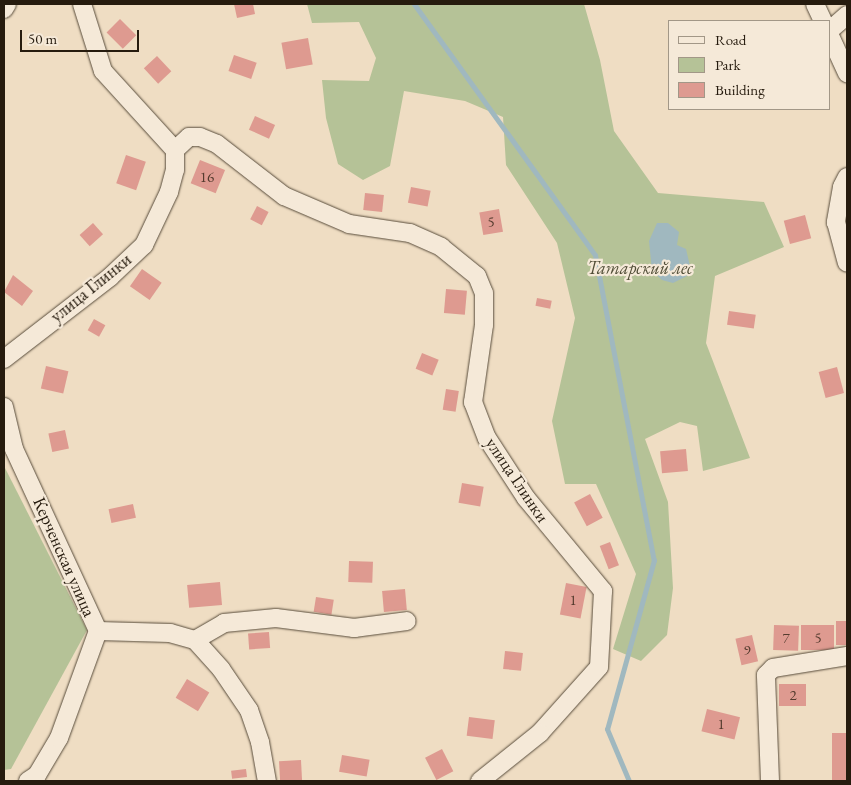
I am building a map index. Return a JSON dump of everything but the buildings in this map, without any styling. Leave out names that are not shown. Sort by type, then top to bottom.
[{"type":"street","points":[[4,9],[8,4]]},
{"type":"street","points":[[82,4],[103,71],[175,150]]},
{"type":"street","points":[[814,4],[822,20]]},
{"type":"street","points":[[831,29],[847,15]]},
{"type":"street","points":[[831,38],[847,73]]},
{"type":"street","name":"улица Глинки","points":[[4,359],[110,277],[144,245],[168,192],[175,170],[175,150],[189,137],[200,137],[217,144],[284,196],[349,224],[410,233],[441,246],[477,276],[484,293],[484,325],[473,402],[487,438],[526,498],[603,591],[599,667],[540,733],[480,781]]},
{"type":"street","points":[[847,177],[842,187],[836,222],[847,263]]},
{"type":"street","name":"Керченская улица","points":[[4,407],[14,449],[98,631],[170,632],[195,640]]},
{"type":"street","points":[[267,781],[260,742],[249,710],[221,669],[195,640],[224,623],[276,618],[354,628],[406,621]]},
{"type":"street","points":[[28,781],[37,775],[59,738],[98,631]]},
{"type":"street","points":[[770,781],[766,675],[773,668],[847,656]]},
{"type":"green space","name":"Татарский лес","points":[[307,4],[584,4],[600,60],[614,131],[658,193],[764,202],[784,247],[715,276],[706,343],[750,458],[703,471],[697,426],[680,422],[645,439],[668,502],[673,588],[667,635],[641,661],[613,649],[636,574],[596,484],[565,484],[552,421],[575,318],[557,243],[506,165],[503,117],[465,101],[404,91],[390,166],[363,180],[338,164],[326,118],[322,80],[369,81],[376,58],[359,22],[312,23]]},
{"type":"green space","points":[[4,466],[87,630],[11,769],[4,770]]},
{"type":"water","points":[[657,223],[668,223],[679,232],[677,245],[686,249],[690,266],[687,276],[673,283],[662,280],[652,271],[649,241]]},
{"type":"waterway","points":[[414,4],[595,255],[654,560],[607,729],[629,781]]}]
